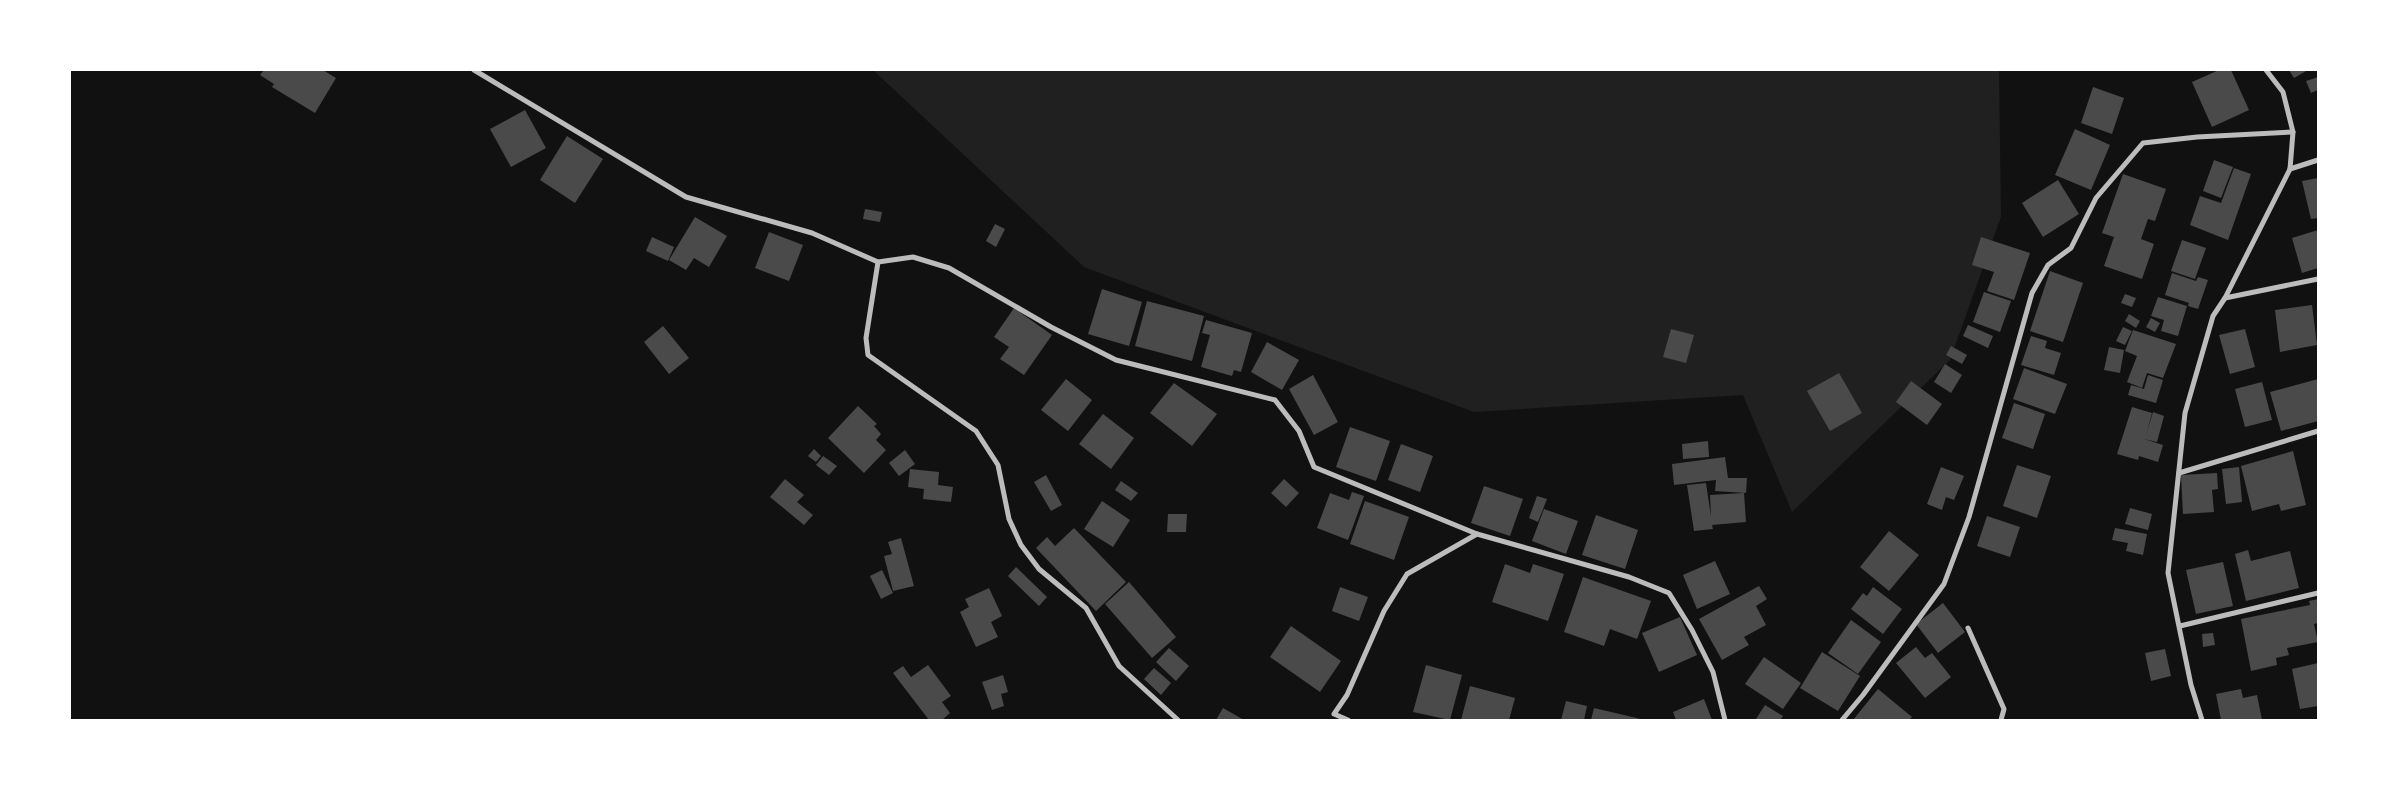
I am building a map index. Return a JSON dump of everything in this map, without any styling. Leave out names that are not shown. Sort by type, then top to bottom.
[{"type":"street","points":[[474,70],[686,197],[812,233],[878,262],[913,257],[950,268],[1051,327],[1116,360],[1275,400],[1299,431],[1314,467],[1477,534],[1628,577],[1669,593],[1692,630],[1713,672],[1725,720]]},
{"type":"street","points":[[2202,720],[2191,686],[2168,572],[2185,413],[2213,316],[2225,298],[2290,169],[2293,132],[2283,92],[2266,70]]},
{"type":"street","points":[[1842,720],[1863,695],[1944,584],[1969,517],[2032,293],[2048,265],[2072,248],[2096,198],[2143,143],[2197,137],[2293,132]]},
{"type":"street","points":[[2290,169],[2318,160]]},
{"type":"street","points":[[878,262],[866,338],[868,355],[976,431],[998,465],[1009,519],[1021,545],[1039,569],[1086,608],[1119,666],[1178,720]]},
{"type":"street","points":[[2225,298],[2318,279]]},
{"type":"street","points":[[2179,473],[2318,431]]},
{"type":"street","points":[[1348,720],[1334,714],[1347,695],[1384,611],[1407,574],[1477,534]]},
{"type":"street","points":[[2180,626],[2318,593]]},
{"type":"street","points":[[1968,628],[2004,709],[2001,720]]},
{"type":"street","points":[[1169,713],[1174,720]]},
{"type":"shaded area","points":[[873,70],[1999,70],[2001,217],[1950,360],[1792,512],[1743,395],[1474,412],[1084,267]]},
{"type":"building","points":[[264,70],[323,70],[336,78],[315,113],[272,87],[274,84],[260,75]]},
{"type":"building","points":[[2219,70],[2231,70],[2249,110],[2212,127],[2192,82]]},
{"type":"building","points":[[2289,70],[2308,70],[2294,78]]},
{"type":"building","points":[[2318,77],[2318,90],[2311,93],[2306,81]]},
{"type":"building","points":[[2093,87],[2124,98],[2112,134],[2081,123]]},
{"type":"building","points":[[525,110],[546,148],[511,167],[490,129]]},
{"type":"building","points":[[2075,129],[2110,145],[2091,190],[2055,175]]},
{"type":"building","points":[[567,136],[603,159],[575,203],[540,180]]},
{"type":"building","points":[[2214,160],[2233,167],[2221,198],[2203,191]]},
{"type":"building","points":[[2234,168],[2251,174],[2228,240],[2190,225],[2200,196],[2221,203]]},
{"type":"building","points":[[2123,174],[2166,189],[2155,221],[2148,219],[2141,239],[2154,244],[2142,279],[2104,266],[2114,237],[2102,233]]},
{"type":"building","points":[[2318,178],[2318,218],[2311,219],[2302,181]]},
{"type":"building","points":[[2058,180],[2079,214],[2043,237],[2022,203]]},
{"type":"building","points":[[865,209],[882,212],[880,222],[863,219]]},
{"type":"building","points":[[695,217],[727,236],[709,267],[694,258],[686,270],[669,260]]},
{"type":"building","points":[[995,224],[1005,229],[996,247],[986,241]]},
{"type":"building","points":[[2318,230],[2318,268],[2302,273],[2292,238]]},
{"type":"building","points":[[769,232],[803,245],[789,281],[755,268]]},
{"type":"building","points":[[652,237],[674,247],[668,261],[646,251]]},
{"type":"building","points":[[1981,237],[2030,253],[2014,300],[1987,291],[1994,272],[1972,265]]},
{"type":"building","points":[[2182,240],[2206,248],[2195,279],[2171,271]]},
{"type":"building","points":[[2050,271],[2083,283],[2063,342],[2030,331]]},
{"type":"building","points":[[2172,273],[2196,281],[2198,277],[2208,280],[2198,309],[2188,306],[2189,303],[2165,295]]},
{"type":"building","points":[[1102,289],[1142,302],[1129,346],[1088,334]]},
{"type":"building","points":[[1984,292],[2011,301],[2000,332],[1973,322]]},
{"type":"building","points":[[2125,294],[2136,298],[2132,307],[2121,303]]},
{"type":"building","points":[[2158,297],[2187,306],[2178,336],[2161,331],[2164,320],[2151,316]]},
{"type":"building","points":[[1147,301],[1204,316],[1192,361],[1135,346]]},
{"type":"building","points":[[2312,305],[2317,345],[2280,352],[2275,310]]},
{"type":"building","points":[[1014,308],[1052,335],[1024,375],[1000,359],[1009,347],[994,337]]},
{"type":"building","points":[[2129,314],[2140,321],[2136,328],[2125,321]]},
{"type":"building","points":[[2151,318],[2160,323],[2155,332],[2146,327]]},
{"type":"building","points":[[1206,320],[1252,333],[1241,372],[1234,370],[1232,376],[1201,367],[1210,335],[1202,333]]},
{"type":"building","points":[[1968,325],[1993,336],[1988,348],[1963,336]]},
{"type":"building","points":[[663,326],[689,358],[669,374],[644,342]]},
{"type":"building","points":[[2123,327],[2132,331],[2125,345],[2116,341]]},
{"type":"building","points":[[1671,329],[1694,335],[1686,363],[1663,357]]},
{"type":"building","points":[[2245,329],[2255,367],[2230,374],[2219,335]]},
{"type":"building","points":[[2133,330],[2176,344],[2163,378],[2147,373],[2142,388],[2127,382],[2137,356],[2125,351]]},
{"type":"building","points":[[2031,336],[2047,341],[2045,348],[2061,353],[2054,375],[2021,365]]},
{"type":"building","points":[[1267,342],[1299,360],[1282,390],[1251,372]]},
{"type":"building","points":[[1951,346],[1967,355],[1962,364],[1946,355]]},
{"type":"building","points":[[2109,347],[2124,350],[2120,373],[2104,370]]},
{"type":"building","points":[[1945,364],[1962,375],[1951,393],[1934,382]]},
{"type":"building","points":[[2024,368],[2067,384],[2055,414],[2013,399]]},
{"type":"building","points":[[1839,373],[1862,413],[1830,431],[1807,391]]},
{"type":"building","points":[[1313,375],[1338,422],[1314,435],[1289,389]]},
{"type":"building","points":[[2148,375],[2163,380],[2156,403],[2128,395],[2131,385],[2144,389]]},
{"type":"building","points":[[1066,379],[1092,400],[1068,431],[1041,410]]},
{"type":"building","points":[[2318,379],[2318,421],[2281,431],[2270,392]]},
{"type":"building","points":[[1911,381],[1942,404],[1927,425],[1896,402]]},
{"type":"building","points":[[2262,382],[2272,420],[2245,427],[2235,389]]},
{"type":"building","points":[[1174,383],[1217,414],[1192,446],[1150,413]]},
{"type":"building","points":[[2014,403],[2045,414],[2033,449],[2002,438]]},
{"type":"building","points":[[858,406],[877,424],[874,426],[881,434],[876,440],[886,450],[864,473],[828,438]]},
{"type":"building","points":[[2132,407],[2152,413],[2146,435],[2153,412],[2164,416],[2157,442],[2144,439],[2163,445],[2158,462],[2139,456],[2138,460],[2117,454]]},
{"type":"building","points":[[1103,414],[1134,438],[1111,469],[1079,444]]},
{"type":"building","points":[[1350,427],[1390,441],[1376,481],[1336,467]]},
{"type":"building","points":[[1708,441],[1709,457],[1683,459],[1682,444]]},
{"type":"building","points":[[1401,444],[1433,456],[1420,492],[1388,480]]},
{"type":"building","points":[[814,449],[821,456],[816,462],[808,456]]},
{"type":"building","points":[[905,450],[915,464],[899,476],[889,463]]},
{"type":"building","points":[[2293,451],[2306,505],[2281,511],[2279,504],[2252,511],[2241,466]]},
{"type":"building","points":[[823,456],[837,466],[829,475],[816,465]]},
{"type":"building","points":[[1725,457],[1728,478],[1747,478],[1746,493],[1715,491],[1716,480],[1674,485],[1672,464]]},
{"type":"building","points":[[2017,465],[2051,476],[2037,518],[2003,506]]},
{"type":"building","points":[[1941,467],[1964,476],[1954,500],[1946,497],[1942,510],[1927,504]]},
{"type":"building","points":[[2239,467],[2242,502],[2226,504],[2222,469]]},
{"type":"building","points":[[910,469],[939,472],[938,485],[953,487],[951,502],[923,499],[924,489],[908,487]]},
{"type":"building","points":[[2217,473],[2218,489],[2212,490],[2214,512],[2183,514],[2181,475]]},
{"type":"building","points":[[1046,475],[1062,505],[1051,511],[1034,482]]},
{"type":"building","points":[[785,479],[804,495],[797,502],[813,515],[804,525],[770,497]]},
{"type":"building","points":[[1284,479],[1299,493],[1286,507],[1271,493]]},
{"type":"building","points":[[1121,481],[1138,493],[1131,501],[1115,490]]},
{"type":"building","points":[[1706,483],[1711,517],[1710,495],[1744,493],[1746,522],[1712,525],[1713,529],[1694,531],[1687,485]]},
{"type":"building","points":[[1484,486],[1523,499],[1510,536],[1471,523]]},
{"type":"building","points":[[1352,492],[1364,496],[1348,540],[1317,528],[1330,493],[1349,500]]},
{"type":"building","points":[[1537,496],[1547,499],[1538,522],[1529,518]]},
{"type":"building","points":[[1102,501],[1130,520],[1113,547],[1084,529]]},
{"type":"building","points":[[1365,501],[1409,517],[1394,560],[1350,544]]},
{"type":"building","points":[[2130,508],[2152,514],[2148,530],[2125,524]]},
{"type":"building","points":[[1544,509],[1578,521],[1566,554],[1532,541]]},
{"type":"building","points":[[1168,514],[1187,514],[1186,532],[1167,532]]},
{"type":"building","points":[[1596,515],[1638,530],[1625,569],[1582,555]]},
{"type":"building","points":[[1987,516],[2020,527],[2010,557],[1977,546]]},
{"type":"building","points":[[1074,528],[1126,582],[1096,611],[1036,548],[1047,537],[1055,546]]},
{"type":"building","points":[[2115,528],[2147,534],[2143,555],[2126,551],[2128,543],[2112,540]]},
{"type":"building","points":[[1889,531],[1919,555],[1889,591],[1860,567]]},
{"type":"building","points":[[901,538],[914,586],[893,591],[884,556],[892,554],[888,542]]},
{"type":"building","points":[[2248,550],[2251,561],[2290,551],[2299,588],[2246,601],[2235,554]]},
{"type":"building","points":[[1715,561],[1730,594],[1697,609],[1683,575]]},
{"type":"building","points":[[2223,562],[2233,606],[2196,614],[2186,570]]},
{"type":"building","points":[[1505,564],[1530,573],[1533,564],[1564,574],[1548,621],[1492,602]]},
{"type":"building","points":[[1016,567],[1047,597],[1039,606],[1008,576]]},
{"type":"building","points":[[882,570],[893,593],[881,599],[870,576]]},
{"type":"building","points":[[1583,577],[1651,601],[1637,639],[1610,629],[1604,646],[1564,632]]},
{"type":"building","points":[[1129,582],[1176,637],[1152,658],[1105,604]]},
{"type":"building","points":[[1759,586],[1767,599],[1756,606],[1766,625],[1744,637],[1749,645],[1722,660],[1699,619]]},
{"type":"building","points":[[1340,587],[1368,597],[1359,621],[1332,611]]},
{"type":"building","points":[[1873,587],[1902,609],[1883,634],[1851,609],[1863,593],[1867,596]]},
{"type":"building","points":[[989,588],[1002,616],[991,622],[998,637],[976,647],[960,612],[969,607],[965,599]]},
{"type":"building","points":[[2318,599],[2318,623],[2314,624],[2318,642],[2287,648],[2289,655],[2276,658],[2277,665],[2251,671],[2241,619],[2310,605],[2309,601]]},
{"type":"building","points":[[1943,603],[1965,632],[1938,653],[1916,624]]},
{"type":"building","points":[[1680,617],[1697,655],[1659,672],[1642,633]]},
{"type":"building","points":[[1851,620],[1881,642],[1858,674],[1828,653]]},
{"type":"building","points":[[1291,626],[1341,661],[1320,692],[1270,657]]},
{"type":"building","points":[[2213,633],[2215,645],[2203,647],[2202,634]]},
{"type":"building","points":[[1916,647],[1925,658],[1932,653],[1951,677],[1925,698],[1896,663]]},
{"type":"building","points":[[1169,648],[1189,666],[1176,681],[1156,662]]},
{"type":"building","points":[[2165,649],[2171,676],[2151,681],[2145,653]]},
{"type":"building","points":[[1822,652],[1860,676],[1838,711],[1800,688]]},
{"type":"building","points":[[1764,657],[1801,683],[1783,709],[1745,684]]},
{"type":"building","points":[[2318,663],[2318,706],[2300,709],[2292,669]]},
{"type":"building","points":[[928,665],[951,696],[942,702],[950,713],[942,720],[929,720],[893,673],[903,666],[911,677]]},
{"type":"building","points":[[1426,665],[1462,675],[1450,720],[1413,712]]},
{"type":"building","points":[[1154,668],[1171,683],[1161,695],[1144,679]]},
{"type":"building","points":[[1003,675],[1008,692],[1001,694],[1004,706],[992,710],[982,682]]},
{"type":"building","points":[[1470,686],[1515,698],[1509,720],[1461,720]]},
{"type":"building","points":[[1878,689],[1912,717],[1909,720],[1853,720]]},
{"type":"building","points":[[2241,689],[2243,698],[2257,695],[2262,720],[2221,720],[2216,694]]},
{"type":"building","points":[[1704,699],[1712,720],[1676,720],[1673,712]]},
{"type":"building","points":[[1566,701],[1587,706],[1584,720],[1561,720]]},
{"type":"building","points":[[1765,705],[1783,716],[1780,720],[1756,719]]},
{"type":"building","points":[[1223,708],[1244,720],[1216,720]]},
{"type":"building","points":[[1594,708],[1641,719],[1641,720],[1591,720]]}]
